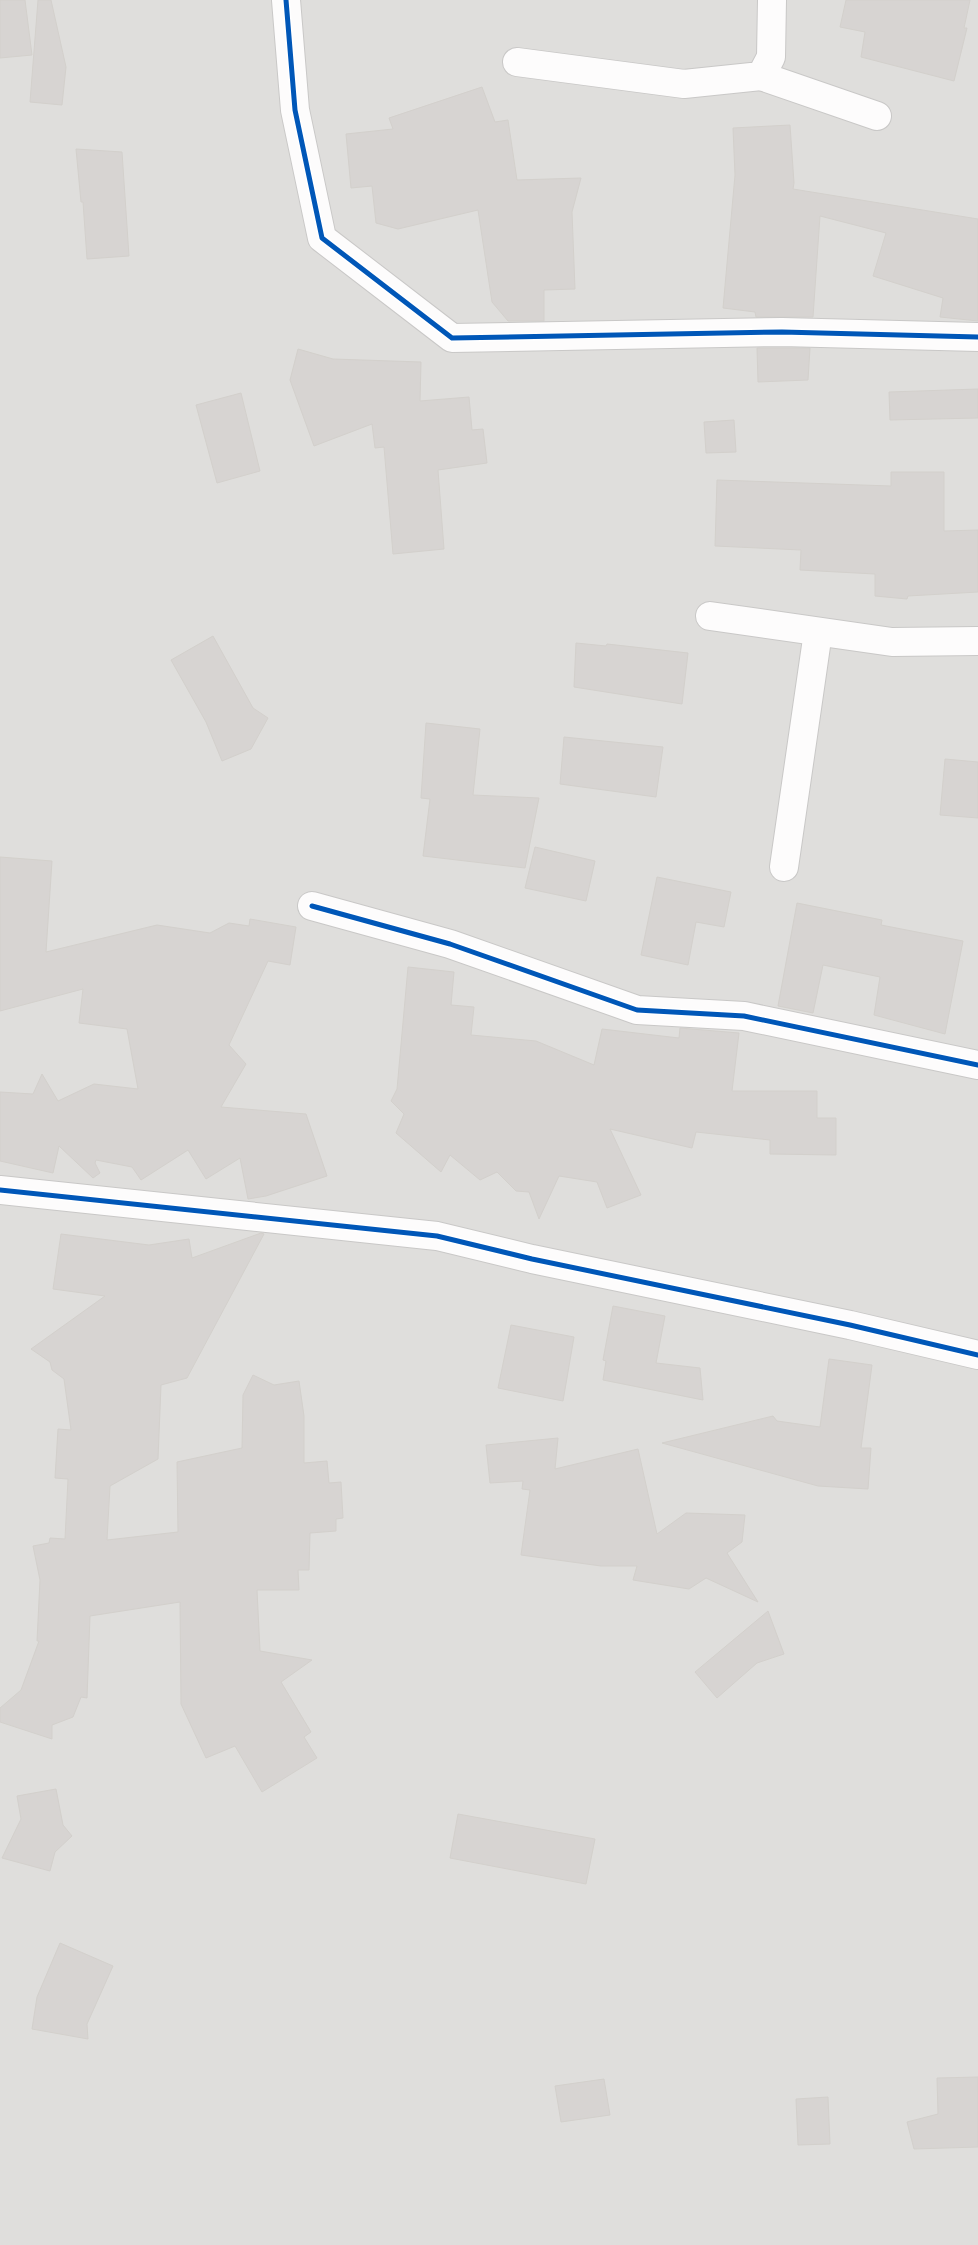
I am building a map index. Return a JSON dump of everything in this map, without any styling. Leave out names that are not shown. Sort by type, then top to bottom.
[{"type":"street","points":[[286,0],[295,110],[322,238],[452,338],[782,332],[978,337]]},
{"type":"street","points":[[761,76],[771,56],[772,0]]},
{"type":"street","points":[[516,62],[684,84],[761,76],[877,116]]},
{"type":"street","points":[[710,616],[892,642],[978,641]]},
{"type":"street","points":[[784,867],[818,632]]},
{"type":"street","points":[[312,906],[450,944],[638,1010],[744,1016],[978,1065]]},
{"type":"street","points":[[0,1190],[437,1236],[532,1259],[850,1325],[978,1355]]},
{"type":"shaded area","points":[[0,0],[978,0],[978,2245],[0,2245]]},
{"type":"building","points":[[0,0],[25,0],[32,55],[0,58]]},
{"type":"building","points":[[38,0],[51,0],[66,67],[62,105],[30,102]]},
{"type":"building","points":[[846,0],[970,0],[964,28],[967,28],[954,81],[861,57],[865,32],[840,27]]},
{"type":"building","points":[[482,87],[495,122],[508,120],[517,180],[581,178],[572,212],[575,289],[544,290],[544,321],[508,321],[492,302],[478,210],[398,229],[376,223],[372,186],[351,188],[346,134],[393,129],[389,118]]},
{"type":"building","points":[[790,125],[793,189],[978,219],[978,321],[940,317],[943,298],[873,276],[886,233],[820,216],[813,317],[756,317],[755,312],[723,308],[735,175],[733,128]]},
{"type":"building","points":[[76,149],[122,152],[129,256],[87,259],[83,202],[81,202]]},
{"type":"building","points":[[757,348],[810,348],[808,380],[758,382]]},
{"type":"building","points":[[298,349],[333,359],[421,362],[420,401],[469,397],[472,430],[483,429],[487,463],[438,470],[444,549],[393,554],[384,447],[375,448],[372,424],[314,446],[290,380]]},
{"type":"building","points":[[978,389],[978,418],[890,420],[889,392]]},
{"type":"building","points":[[241,393],[260,471],[217,483],[196,405]]},
{"type":"building","points":[[734,420],[736,452],[706,453],[704,422]]},
{"type":"building","points":[[891,472],[944,472],[944,531],[978,530],[978,592],[908,596],[907,599],[875,596],[875,574],[800,570],[801,550],[715,546],[717,480],[891,486]]},
{"type":"building","points":[[213,636],[253,708],[268,718],[251,749],[222,761],[206,722],[171,660]]},
{"type":"building","points":[[576,643],[606,646],[607,644],[688,653],[682,704],[574,687]]},
{"type":"building","points":[[426,723],[480,729],[473,795],[539,798],[525,868],[423,856],[430,799],[421,798]]},
{"type":"building","points":[[564,737],[663,747],[656,797],[560,784]]},
{"type":"building","points":[[945,759],[978,762],[978,818],[940,815]]},
{"type":"building","points":[[535,847],[595,861],[586,901],[525,888]]},
{"type":"building","points":[[0,857],[52,861],[46,952],[157,925],[210,933],[229,923],[249,926],[250,919],[296,927],[290,965],[268,961],[229,1045],[246,1064],[221,1107],[306,1114],[327,1176],[266,1196],[248,1199],[240,1158],[206,1179],[188,1150],[141,1180],[132,1167],[96,1160],[95,1163],[100,1173],[93,1178],[59,1146],[53,1173],[0,1161],[0,1092],[33,1094],[42,1074],[58,1101],[94,1084],[138,1089],[127,1029],[79,1023],[83,989],[0,1011]]},
{"type":"building","points":[[657,877],[731,892],[724,927],[696,922],[688,965],[641,955]]},
{"type":"building","points":[[797,903],[882,920],[881,925],[963,941],[945,1034],[874,1015],[880,977],[823,965],[813,1013],[778,1006]]},
{"type":"building","points":[[408,967],[454,972],[451,1005],[474,1007],[471,1035],[536,1041],[594,1065],[602,1029],[679,1038],[680,1028],[739,1033],[732,1091],[817,1091],[817,1118],[836,1118],[836,1155],[770,1154],[770,1140],[696,1132],[692,1148],[610,1129],[641,1195],[607,1208],[597,1182],[559,1176],[539,1219],[529,1192],[516,1191],[497,1172],[480,1180],[450,1155],[441,1172],[396,1133],[404,1114],[391,1101],[397,1089]]},
{"type":"building","points":[[261,1233],[264,1234],[187,1378],[161,1385],[158,1459],[110,1486],[107,1540],[178,1532],[177,1462],[242,1448],[243,1395],[253,1375],[274,1385],[299,1381],[304,1416],[304,1463],[327,1461],[329,1483],[341,1482],[343,1518],[336,1519],[336,1531],[310,1533],[309,1570],[298,1570],[299,1590],[257,1590],[260,1651],[312,1660],[281,1682],[311,1732],[304,1737],[317,1758],[262,1792],[235,1746],[206,1758],[181,1704],[180,1602],[90,1616],[87,1698],[81,1697],[73,1717],[52,1725],[52,1739],[0,1722],[0,1708],[21,1690],[39,1641],[37,1641],[40,1580],[33,1546],[49,1543],[50,1538],[65,1539],[68,1479],[55,1478],[58,1429],[71,1430],[64,1379],[52,1370],[50,1362],[31,1349],[105,1296],[53,1289],[61,1234],[149,1245],[189,1239],[192,1258]]},
{"type":"building","points":[[613,1306],[665,1316],[656,1363],[700,1368],[703,1400],[603,1380],[606,1361],[603,1360]]},
{"type":"building","points":[[511,1325],[574,1337],[563,1401],[498,1388]]},
{"type":"building","points":[[829,1359],[872,1365],[861,1448],[871,1448],[868,1489],[818,1486],[662,1443],[773,1416],[777,1421],[820,1427]]},
{"type":"building","points":[[558,1438],[555,1469],[638,1449],[657,1534],[686,1513],[745,1515],[742,1542],[727,1553],[758,1602],[706,1578],[689,1589],[633,1580],[637,1566],[601,1566],[521,1555],[530,1490],[522,1489],[523,1481],[490,1483],[486,1445]]},
{"type":"building","points":[[768,1611],[784,1654],[757,1663],[717,1698],[695,1672]]},
{"type":"building","points":[[56,1789],[63,1825],[72,1836],[55,1852],[50,1871],[2,1858],[21,1819],[17,1796]]},
{"type":"building","points":[[458,1814],[595,1839],[586,1884],[450,1858]]},
{"type":"building","points":[[60,1943],[113,1966],[87,2024],[88,2039],[32,2029],[37,1997]]},
{"type":"building","points":[[978,2077],[978,2147],[914,2149],[907,2122],[938,2114],[937,2078]]},
{"type":"building","points":[[604,2079],[610,2115],[561,2122],[555,2086]]},
{"type":"building","points":[[828,2097],[830,2144],[798,2145],[796,2099]]},
{"type":"cycle path","points":[[286,0],[295,110],[322,238],[452,338],[782,332],[978,337]]},
{"type":"cycle path","points":[[312,906],[450,944],[637,1010],[744,1016],[978,1065]]},
{"type":"cycle path","points":[[0,1190],[437,1236],[532,1259],[850,1325],[978,1355]]}]
